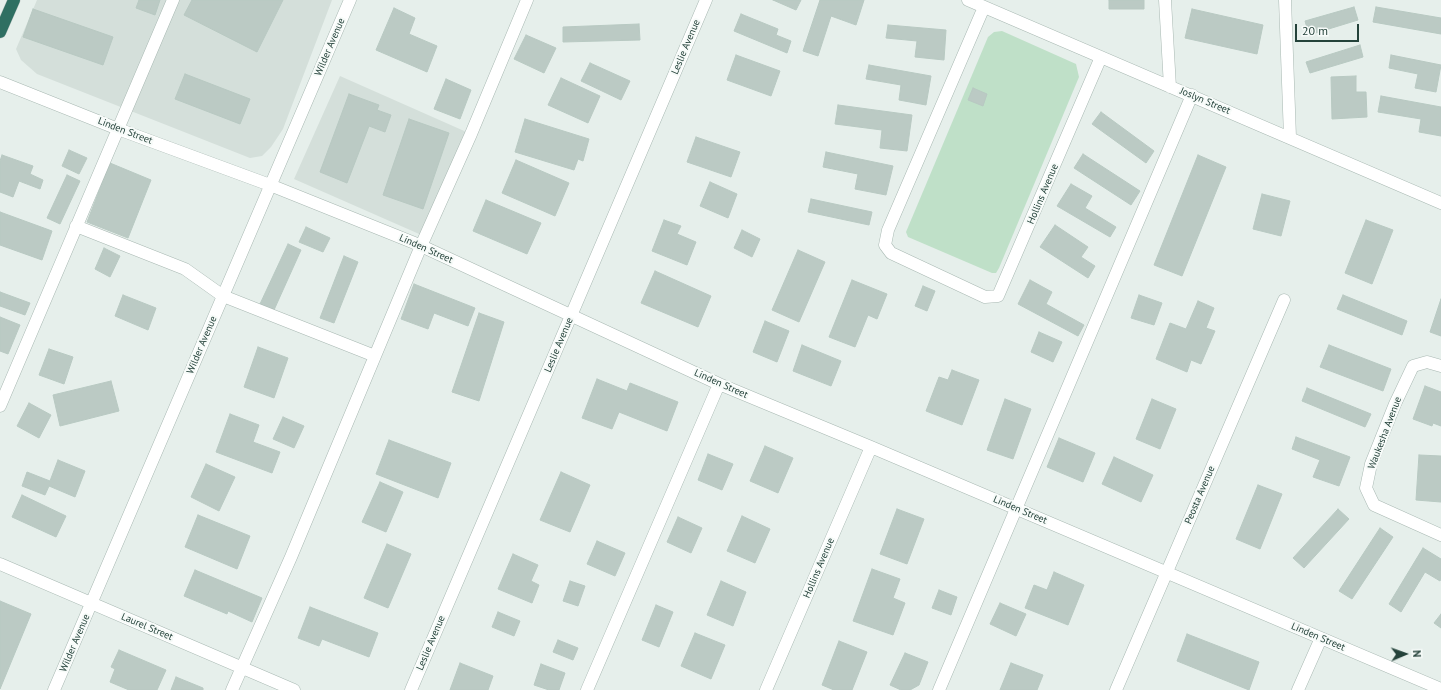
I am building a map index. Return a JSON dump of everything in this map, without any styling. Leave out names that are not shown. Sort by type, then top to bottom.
[{"type":"highway","points":[[0,32],[14,0]]},
{"type":"street","points":[[0,406],[173,0]]},
{"type":"street","name":"Wilder Avenue","points":[[54,690],[350,0]]},
{"type":"street","points":[[232,690],[291,557],[421,246],[471,134],[527,0]]},
{"type":"street","name":"Leslie Avenue","points":[[411,690],[706,0]]},
{"type":"street","name":"Joslyn Street","points":[[968,0],[1441,202]]},
{"type":"street","points":[[1165,0],[1170,87]]},
{"type":"street","points":[[1284,0],[1290,137]]},
{"type":"street","name":"Hollins Avenue","points":[[984,7],[888,230],[885,245],[891,253],[985,297],[998,296],[1101,57]]},
{"type":"street","name":"Linden Street","points":[[0,82],[118,129],[270,185],[421,246],[719,384],[1016,508],[1441,690]]},
{"type":"street","points":[[939,690],[1192,95]]},
{"type":"street","points":[[76,226],[185,269],[223,296],[375,356]]},
{"type":"street","name":"Peosta Avenue","points":[[1116,690],[1284,300]]},
{"type":"street","name":"Waukesha Avenue","points":[[1441,366],[1427,362],[1413,366],[1395,404],[1370,464],[1366,488],[1374,505],[1441,535]]},
{"type":"street","points":[[588,690],[719,384]]},
{"type":"street","name":"Hollins Avenue","points":[[766,690],[871,447]]},
{"type":"street","name":"Laurel Street","points":[[0,564],[294,690]]},
{"type":"street","points":[[1298,690],[1321,638]]},
{"type":"shaded area","points":[[37,0],[332,0],[283,129],[271,147],[262,156],[250,158],[37,74],[21,60],[16,49]]},
{"type":"shaded area","points":[[340,76],[471,134],[426,237],[294,179]]},
{"type":"green space","points":[[1002,31],[1076,64],[1079,77],[999,268],[996,273],[992,273],[908,237],[906,232],[988,37],[994,32]]},
{"type":"building","points":[[139,0],[160,0],[155,15],[136,8]]},
{"type":"building","points":[[192,0],[283,0],[257,52],[184,15]]},
{"type":"building","points":[[773,0],[801,0],[796,10]]},
{"type":"building","points":[[820,0],[864,0],[856,25],[831,16],[818,56],[803,51]]},
{"type":"building","points":[[1109,0],[1144,0],[1144,9],[1109,9]]},
{"type":"building","points":[[1354,7],[1358,20],[1309,35],[1305,21]]},
{"type":"building","points":[[1376,7],[1441,18],[1441,34],[1373,22]]},
{"type":"building","points":[[394,8],[415,18],[409,34],[437,46],[427,72],[376,50]]},
{"type":"building","points":[[33,9],[113,37],[103,65],[23,37]]},
{"type":"building","points":[[1192,9],[1263,25],[1257,54],[1185,38]]},
{"type":"building","points":[[741,14],[778,29],[776,35],[791,41],[787,53],[734,31]]},
{"type":"building","points":[[639,24],[640,40],[563,42],[563,27]]},
{"type":"building","points":[[888,25],[946,30],[944,60],[915,57],[917,41],[886,38]]},
{"type":"building","points":[[526,35],[556,48],[544,73],[514,59]]},
{"type":"building","points":[[1360,45],[1363,57],[1310,73],[1306,62]]},
{"type":"building","points":[[736,55],[780,71],[771,96],[727,80]]},
{"type":"building","points":[[1391,55],[1441,65],[1436,92],[1415,88],[1418,74],[1389,68]]},
{"type":"building","points":[[590,63],[630,81],[621,100],[581,81]]},
{"type":"building","points":[[869,65],[931,76],[926,105],[899,100],[901,85],[866,79]]},
{"type":"building","points":[[185,74],[250,99],[240,124],[175,99]]},
{"type":"building","points":[[1356,76],[1356,92],[1366,92],[1367,117],[1332,119],[1331,77]]},
{"type":"building","points":[[561,78],[600,96],[588,123],[548,105]]},
{"type":"building","points":[[446,79],[471,90],[460,119],[434,109]]},
{"type":"building","points":[[973,88],[987,94],[983,106],[968,100]]},
{"type":"building","points":[[349,94],[379,105],[377,110],[391,115],[385,132],[369,126],[347,183],[320,172]]},
{"type":"building","points":[[1381,96],[1441,107],[1441,136],[1419,132],[1421,119],[1378,112]]},
{"type":"building","points":[[838,105],[912,115],[907,151],[880,148],[882,130],[835,124]]},
{"type":"building","points":[[1101,112],[1154,151],[1146,163],[1092,124]]},
{"type":"building","points":[[409,119],[449,133],[423,209],[383,195]]},
{"type":"building","points":[[525,119],[589,139],[583,161],[578,159],[574,170],[515,152]]},
{"type":"building","points":[[696,137],[740,152],[731,177],[687,162]]},
{"type":"building","points":[[69,150],[87,158],[79,174],[62,166]]},
{"type":"building","points":[[826,152],[893,166],[886,195],[855,189],[858,174],[823,167]]},
{"type":"building","points":[[1083,154],[1140,191],[1131,205],[1074,168]]},
{"type":"building","points":[[2,155],[33,166],[30,174],[43,180],[40,189],[19,181],[13,197],[0,192],[0,161]]},
{"type":"building","points":[[1198,155],[1226,167],[1182,276],[1154,265]]},
{"type":"building","points":[[516,160],[569,183],[555,216],[502,193]]},
{"type":"building","points":[[110,163],[151,180],[128,238],[87,222]]},
{"type":"building","points":[[67,175],[80,181],[60,224],[47,218]]},
{"type":"building","points":[[710,182],[737,194],[728,218],[700,206]]},
{"type":"building","points":[[1071,184],[1092,196],[1085,208],[1116,227],[1110,237],[1057,206]]},
{"type":"building","points":[[1262,194],[1290,201],[1281,236],[1253,229]]},
{"type":"building","points":[[811,199],[872,212],[869,225],[808,212]]},
{"type":"building","points":[[486,200],[541,223],[527,254],[473,231]]},
{"type":"building","points":[[0,212],[52,231],[42,260],[0,245]]},
{"type":"building","points":[[664,220],[681,226],[677,234],[696,242],[687,265],[652,251]]},
{"type":"building","points":[[1366,220],[1393,230],[1372,284],[1345,273]]},
{"type":"building","points":[[1055,225],[1088,247],[1081,257],[1095,266],[1088,278],[1040,247]]},
{"type":"building","points":[[306,227],[330,238],[323,252],[299,242]]},
{"type":"building","points":[[742,230],[760,239],[752,257],[734,248]]},
{"type":"building","points":[[288,244],[301,250],[274,310],[260,304]]},
{"type":"building","points":[[104,248],[120,256],[110,277],[95,269]]},
{"type":"building","points":[[798,250],[825,262],[799,322],[772,310]]},
{"type":"building","points":[[344,256],[358,262],[334,323],[320,318]]},
{"type":"building","points":[[655,271],[711,296],[698,327],[641,303]]},
{"type":"building","points":[[852,280],[887,294],[877,319],[868,315],[855,347],[829,337]]},
{"type":"building","points":[[1030,280],[1052,292],[1046,304],[1084,325],[1078,336],[1018,304]]},
{"type":"building","points":[[414,284],[475,308],[468,326],[434,313],[428,329],[401,319]]},
{"type":"building","points":[[923,286],[935,291],[927,311],[915,306]]},
{"type":"building","points":[[0,292],[30,303],[25,315],[0,306]]},
{"type":"building","points":[[123,295],[156,308],[148,330],[115,316]]},
{"type":"building","points":[[1139,295],[1162,303],[1154,325],[1131,318]]},
{"type":"building","points":[[1343,295],[1407,321],[1402,335],[1337,309]]},
{"type":"building","points":[[1441,299],[1441,336],[1430,332]]},
{"type":"building","points":[[1198,301],[1214,308],[1206,328],[1215,331],[1201,364],[1191,360],[1187,372],[1156,359],[1170,323],[1186,329]]},
{"type":"building","points":[[479,313],[504,322],[479,401],[452,392]]},
{"type":"building","points":[[0,317],[20,325],[8,354],[0,351]]},
{"type":"building","points":[[765,321],[789,331],[777,362],[753,352]]},
{"type":"building","points":[[1039,332],[1062,342],[1053,362],[1031,352]]},
{"type":"building","points":[[802,345],[841,361],[831,386],[793,371]]},
{"type":"building","points":[[1329,345],[1391,369],[1383,391],[1320,367]]},
{"type":"building","points":[[258,347],[288,358],[274,398],[244,387]]},
{"type":"building","points":[[49,349],[73,357],[64,384],[39,375]]},
{"type":"building","points":[[952,370],[979,380],[962,425],[926,411],[939,377],[948,380]]},
{"type":"building","points":[[597,379],[627,391],[630,383],[678,402],[667,431],[619,412],[612,429],[582,418]]},
{"type":"building","points":[[111,381],[119,411],[60,426],[53,395]]},
{"type":"building","points":[[1425,386],[1441,392],[1441,426],[1433,423],[1432,426],[1413,419]]},
{"type":"building","points":[[1307,388],[1371,414],[1365,427],[1302,401]]},
{"type":"building","points":[[1005,399],[1031,409],[1013,459],[987,450]]},
{"type":"building","points":[[1152,399],[1176,409],[1160,449],[1136,439]]},
{"type":"building","points":[[29,403],[51,415],[39,438],[17,426]]},
{"type":"building","points":[[230,414],[259,425],[253,442],[280,452],[272,473],[216,452]]},
{"type":"building","points":[[283,417],[304,426],[294,448],[273,439]]},
{"type":"building","points":[[1296,437],[1350,457],[1339,486],[1313,477],[1320,460],[1292,449]]},
{"type":"building","points":[[1059,438],[1095,453],[1083,482],[1047,467]]},
{"type":"building","points":[[389,440],[451,463],[438,498],[376,474]]},
{"type":"building","points":[[765,446],[793,458],[778,493],[750,481]]},
{"type":"building","points":[[708,454],[733,464],[722,490],[698,480]]},
{"type":"building","points":[[1419,455],[1441,456],[1441,502],[1416,500]]},
{"type":"building","points":[[1114,457],[1153,475],[1141,502],[1102,484]]},
{"type":"building","points":[[58,460],[85,471],[75,497],[49,486],[45,495],[22,486],[27,472],[50,481]]},
{"type":"building","points":[[206,464],[235,477],[219,511],[191,497]]},
{"type":"building","points":[[561,472],[590,485],[570,532],[540,520]]},
{"type":"building","points":[[380,482],[403,492],[386,532],[362,522]]},
{"type":"building","points":[[1258,485],[1282,494],[1260,549],[1236,539]]},
{"type":"building","points":[[22,495],[66,516],[56,537],[12,517]]},
{"type":"building","points":[[897,509],[924,519],[907,564],[880,554]]},
{"type":"building","points":[[1338,509],[1349,519],[1304,568],[1293,558]]},
{"type":"building","points":[[198,515],[250,536],[237,569],[185,547]]},
{"type":"building","points":[[742,516],[770,529],[755,563],[727,551]]},
{"type":"building","points":[[678,517],[702,528],[691,553],[667,542]]},
{"type":"building","points":[[1380,528],[1393,537],[1352,599],[1339,591]]},
{"type":"building","points":[[597,541],[625,553],[615,576],[587,564]]},
{"type":"building","points":[[387,544],[411,554],[388,608],[364,598]]},
{"type":"building","points":[[1423,548],[1441,559],[1441,579],[1440,581],[1425,572],[1401,612],[1389,604]]},
{"type":"building","points":[[513,554],[538,565],[531,581],[539,585],[532,603],[498,589]]},
{"type":"building","points":[[872,569],[900,579],[893,598],[905,603],[893,635],[853,621]]},
{"type":"building","points":[[195,570],[262,598],[252,622],[228,611],[227,614],[184,596]]},
{"type":"building","points":[[1054,572],[1084,585],[1068,625],[1025,608],[1034,585],[1047,590]]},
{"type":"building","points":[[570,581],[585,586],[578,606],[563,601]]},
{"type":"building","points":[[721,581],[746,592],[733,626],[707,615]]},
{"type":"building","points":[[939,590],[957,597],[951,615],[932,608]]},
{"type":"building","points":[[0,601],[31,614],[0,689]]},
{"type":"building","points":[[1000,603],[1026,614],[1016,636],[990,624]]},
{"type":"building","points":[[656,605],[673,612],[659,647],[642,640]]},
{"type":"building","points":[[310,607],[378,633],[369,657],[322,639],[319,646],[298,638]]},
{"type":"building","points":[[498,612],[520,621],[514,636],[492,627]]},
{"type":"building","points":[[1441,614],[1441,628],[1434,623]]},
{"type":"building","points":[[695,633],[725,645],[711,679],[681,666]]},
{"type":"building","points":[[1187,634],[1259,662],[1249,690],[1177,661]]},
{"type":"building","points":[[558,640],[578,648],[573,660],[553,652]]},
{"type":"building","points":[[839,641],[867,652],[852,690],[834,690],[822,685]]},
{"type":"building","points":[[119,650],[166,670],[157,690],[129,690],[110,682],[115,669],[111,667]]},
{"type":"building","points":[[905,653],[928,662],[919,685],[910,690],[901,690],[890,685]]},
{"type":"building","points":[[460,663],[493,676],[488,690],[450,690]]},
{"type":"building","points":[[1011,663],[1043,675],[1037,690],[1000,690]]},
{"type":"building","points":[[541,664],[565,673],[559,690],[549,690],[534,685]]},
{"type":"building","points":[[176,677],[203,688],[203,690],[171,690]]}]
